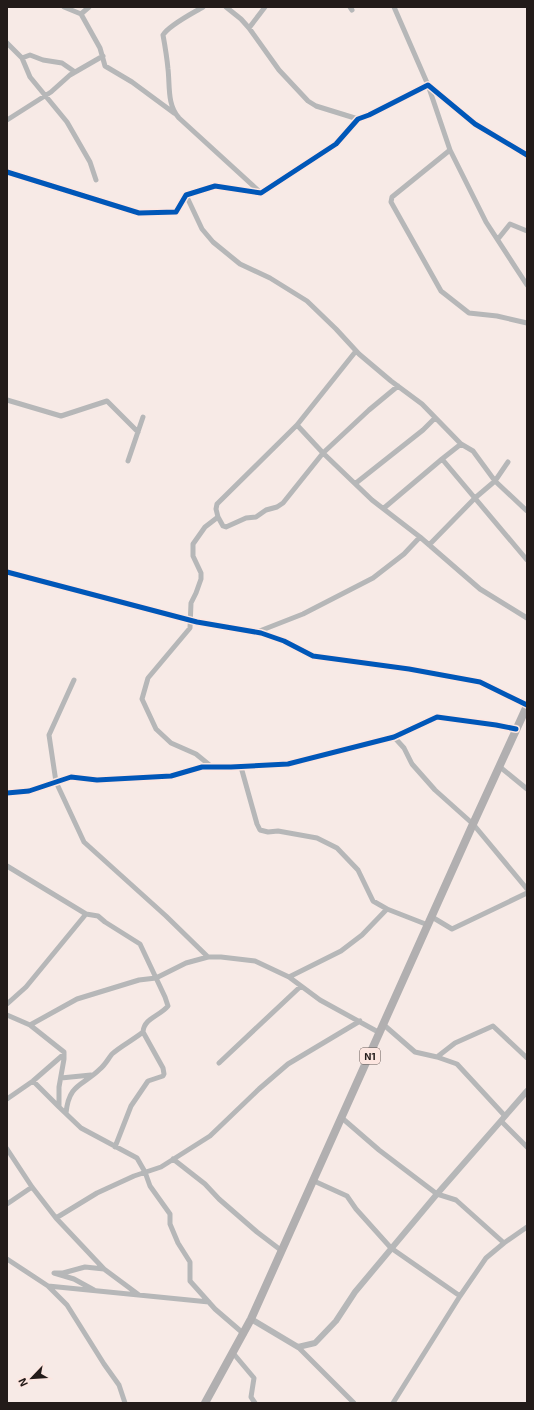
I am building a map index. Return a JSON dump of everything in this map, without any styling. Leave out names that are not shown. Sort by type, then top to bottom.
[{"type":"main road","name":"N1","points":[[205,1403],[252,1319],[473,824],[527,707]]},
{"type":"street","points":[[64,7],[81,14],[100,48],[105,66],[132,82],[179,118],[261,193]]},
{"type":"street","points":[[81,14],[89,7]]},
{"type":"street","points":[[179,118],[170,99],[168,68],[163,35],[173,26],[204,7]]},
{"type":"street","points":[[226,7],[249,28],[280,70],[308,101],[316,106],[358,119]]},
{"type":"street","points":[[249,28],[265,7]]},
{"type":"street","points":[[394,7],[428,85],[450,150],[486,222],[527,285]]},
{"type":"street","points":[[7,43],[22,58],[30,77],[68,122],[90,162],[96,180]]},
{"type":"street","points":[[22,58],[30,55],[43,60],[62,63],[75,72]]},
{"type":"street","points":[[7,120],[46,96],[70,75],[103,56]]},
{"type":"street","points":[[7,172],[139,213],[176,212],[186,195],[215,186],[261,193],[336,144],[358,119],[369,115],[428,85]]},
{"type":"street","points":[[428,85],[475,124],[527,155]]},
{"type":"street","points":[[450,150],[406,184],[392,197],[392,202],[441,291],[469,313],[498,316],[527,323]]},
{"type":"street","points":[[186,195],[202,229],[213,242],[240,264],[270,278],[307,301],[356,351],[422,404],[462,444],[473,451],[495,481],[527,511]]},
{"type":"street","points":[[498,240],[510,224],[527,231]]},
{"type":"street","points":[[356,351],[297,426],[217,504],[216,509],[218,517],[223,526],[226,527],[246,518],[256,517],[266,510],[277,507],[283,503],[324,454],[369,410],[398,386]]},
{"type":"street","points":[[7,400],[61,416],[107,401],[138,432]]},
{"type":"street","points":[[128,460],[143,417]]},
{"type":"street","points":[[356,483],[423,430],[435,418]]},
{"type":"street","points":[[297,426],[372,500],[420,537],[480,589],[527,618]]},
{"type":"street","points":[[384,508],[462,444]]},
{"type":"street","points":[[442,459],[527,560]]},
{"type":"street","points":[[428,545],[475,498],[495,481],[508,462]]},
{"type":"street","points":[[212,767],[196,754],[171,743],[156,729],[142,699],[148,678],[190,628],[191,602],[201,579],[201,573],[193,556],[193,544],[205,527],[218,517]]},
{"type":"street","points":[[256,633],[303,614],[373,578],[404,554],[420,537]]},
{"type":"street","points":[[7,572],[191,620],[256,633],[284,641],[313,656],[409,669],[480,682],[527,707]]},
{"type":"street","points":[[74,680],[49,735],[56,782],[84,842],[166,916],[208,957]]},
{"type":"street","points":[[7,793],[29,791],[71,777],[97,780],[171,776],[202,767],[241,767],[288,764],[394,738],[437,717],[496,724],[516,729]]},
{"type":"street","points":[[394,738],[404,748],[412,764],[435,790],[473,824],[527,889]]},
{"type":"street","points":[[241,767],[256,824],[260,830],[268,832],[278,831],[317,838],[337,848],[358,870],[373,901],[387,909],[428,925]]},
{"type":"street","points":[[500,767],[527,788]]},
{"type":"street","points":[[7,866],[86,914],[98,916],[140,944],[168,1006],[146,1022],[142,1032],[112,1054],[100,1069],[75,1088],[67,1105],[66,1114]]},
{"type":"street","points":[[432,917],[452,929],[527,893]]},
{"type":"street","points":[[288,977],[341,951],[362,935],[387,909]]},
{"type":"street","points":[[7,1004],[29,982],[86,914]]},
{"type":"street","points":[[30,1024],[77,999],[139,980],[156,978],[186,964],[208,957],[221,957],[255,961],[288,977],[320,1000],[380,1033]]},
{"type":"street","points":[[219,1062],[301,986]]},
{"type":"street","points":[[7,1015],[30,1024],[64,1052],[59,1087],[59,1106]]},
{"type":"street","points":[[56,1218],[97,1193],[134,1176],[161,1167],[173,1160],[210,1136],[259,1088],[288,1064],[360,1021]]},
{"type":"street","points":[[384,1024],[414,1052],[437,1057],[457,1064],[527,1147]]},
{"type":"street","points":[[437,1057],[455,1043],[493,1026],[527,1058]]},
{"type":"street","points":[[115,1147],[131,1106],[135,1100],[148,1081],[163,1076],[164,1074],[163,1068],[142,1032]]},
{"type":"street","points":[[7,1099],[33,1081],[64,1054]]},
{"type":"street","points":[[61,1078],[92,1075]]},
{"type":"street","points":[[33,1081],[81,1128],[137,1158],[145,1172],[150,1186],[170,1214],[170,1224],[172,1230],[190,1262],[190,1281],[209,1302],[244,1334]]},
{"type":"street","points":[[298,1347],[315,1344],[336,1321],[355,1292],[437,1194],[527,1091]]},
{"type":"street","points":[[342,1118],[385,1155],[437,1194],[456,1200],[504,1243]]},
{"type":"street","points":[[7,1149],[32,1187],[56,1218],[104,1269],[140,1295]]},
{"type":"street","points":[[173,1160],[205,1184],[224,1204],[282,1251]]},
{"type":"street","points":[[314,1181],[347,1196],[356,1209],[392,1248],[460,1296]]},
{"type":"street","points":[[7,1204],[32,1187]]},
{"type":"street","points":[[393,1403],[460,1296],[486,1258],[527,1227]]},
{"type":"street","points":[[7,1259],[48,1286],[67,1305],[119,1385],[125,1403]]},
{"type":"street","points":[[98,1291],[74,1279],[54,1273],[63,1273],[85,1267],[104,1269]]},
{"type":"street","points":[[48,1286],[209,1302]]},
{"type":"street","points":[[252,1319],[298,1347],[354,1403]]},
{"type":"street","points":[[233,1352],[254,1378],[251,1397],[255,1403]]},
{"type":"cycle path","points":[[7,172],[139,213],[176,212],[186,195],[215,186],[261,193],[336,144],[358,119],[369,115],[428,85],[475,124],[527,155]]},
{"type":"cycle path","points":[[7,572],[197,622],[261,633],[284,641],[313,656],[409,669],[480,682],[527,705]]},
{"type":"cycle path","points":[[7,793],[29,791],[71,777],[97,780],[171,776],[202,767],[288,764],[394,737],[437,717],[516,729]]}]
